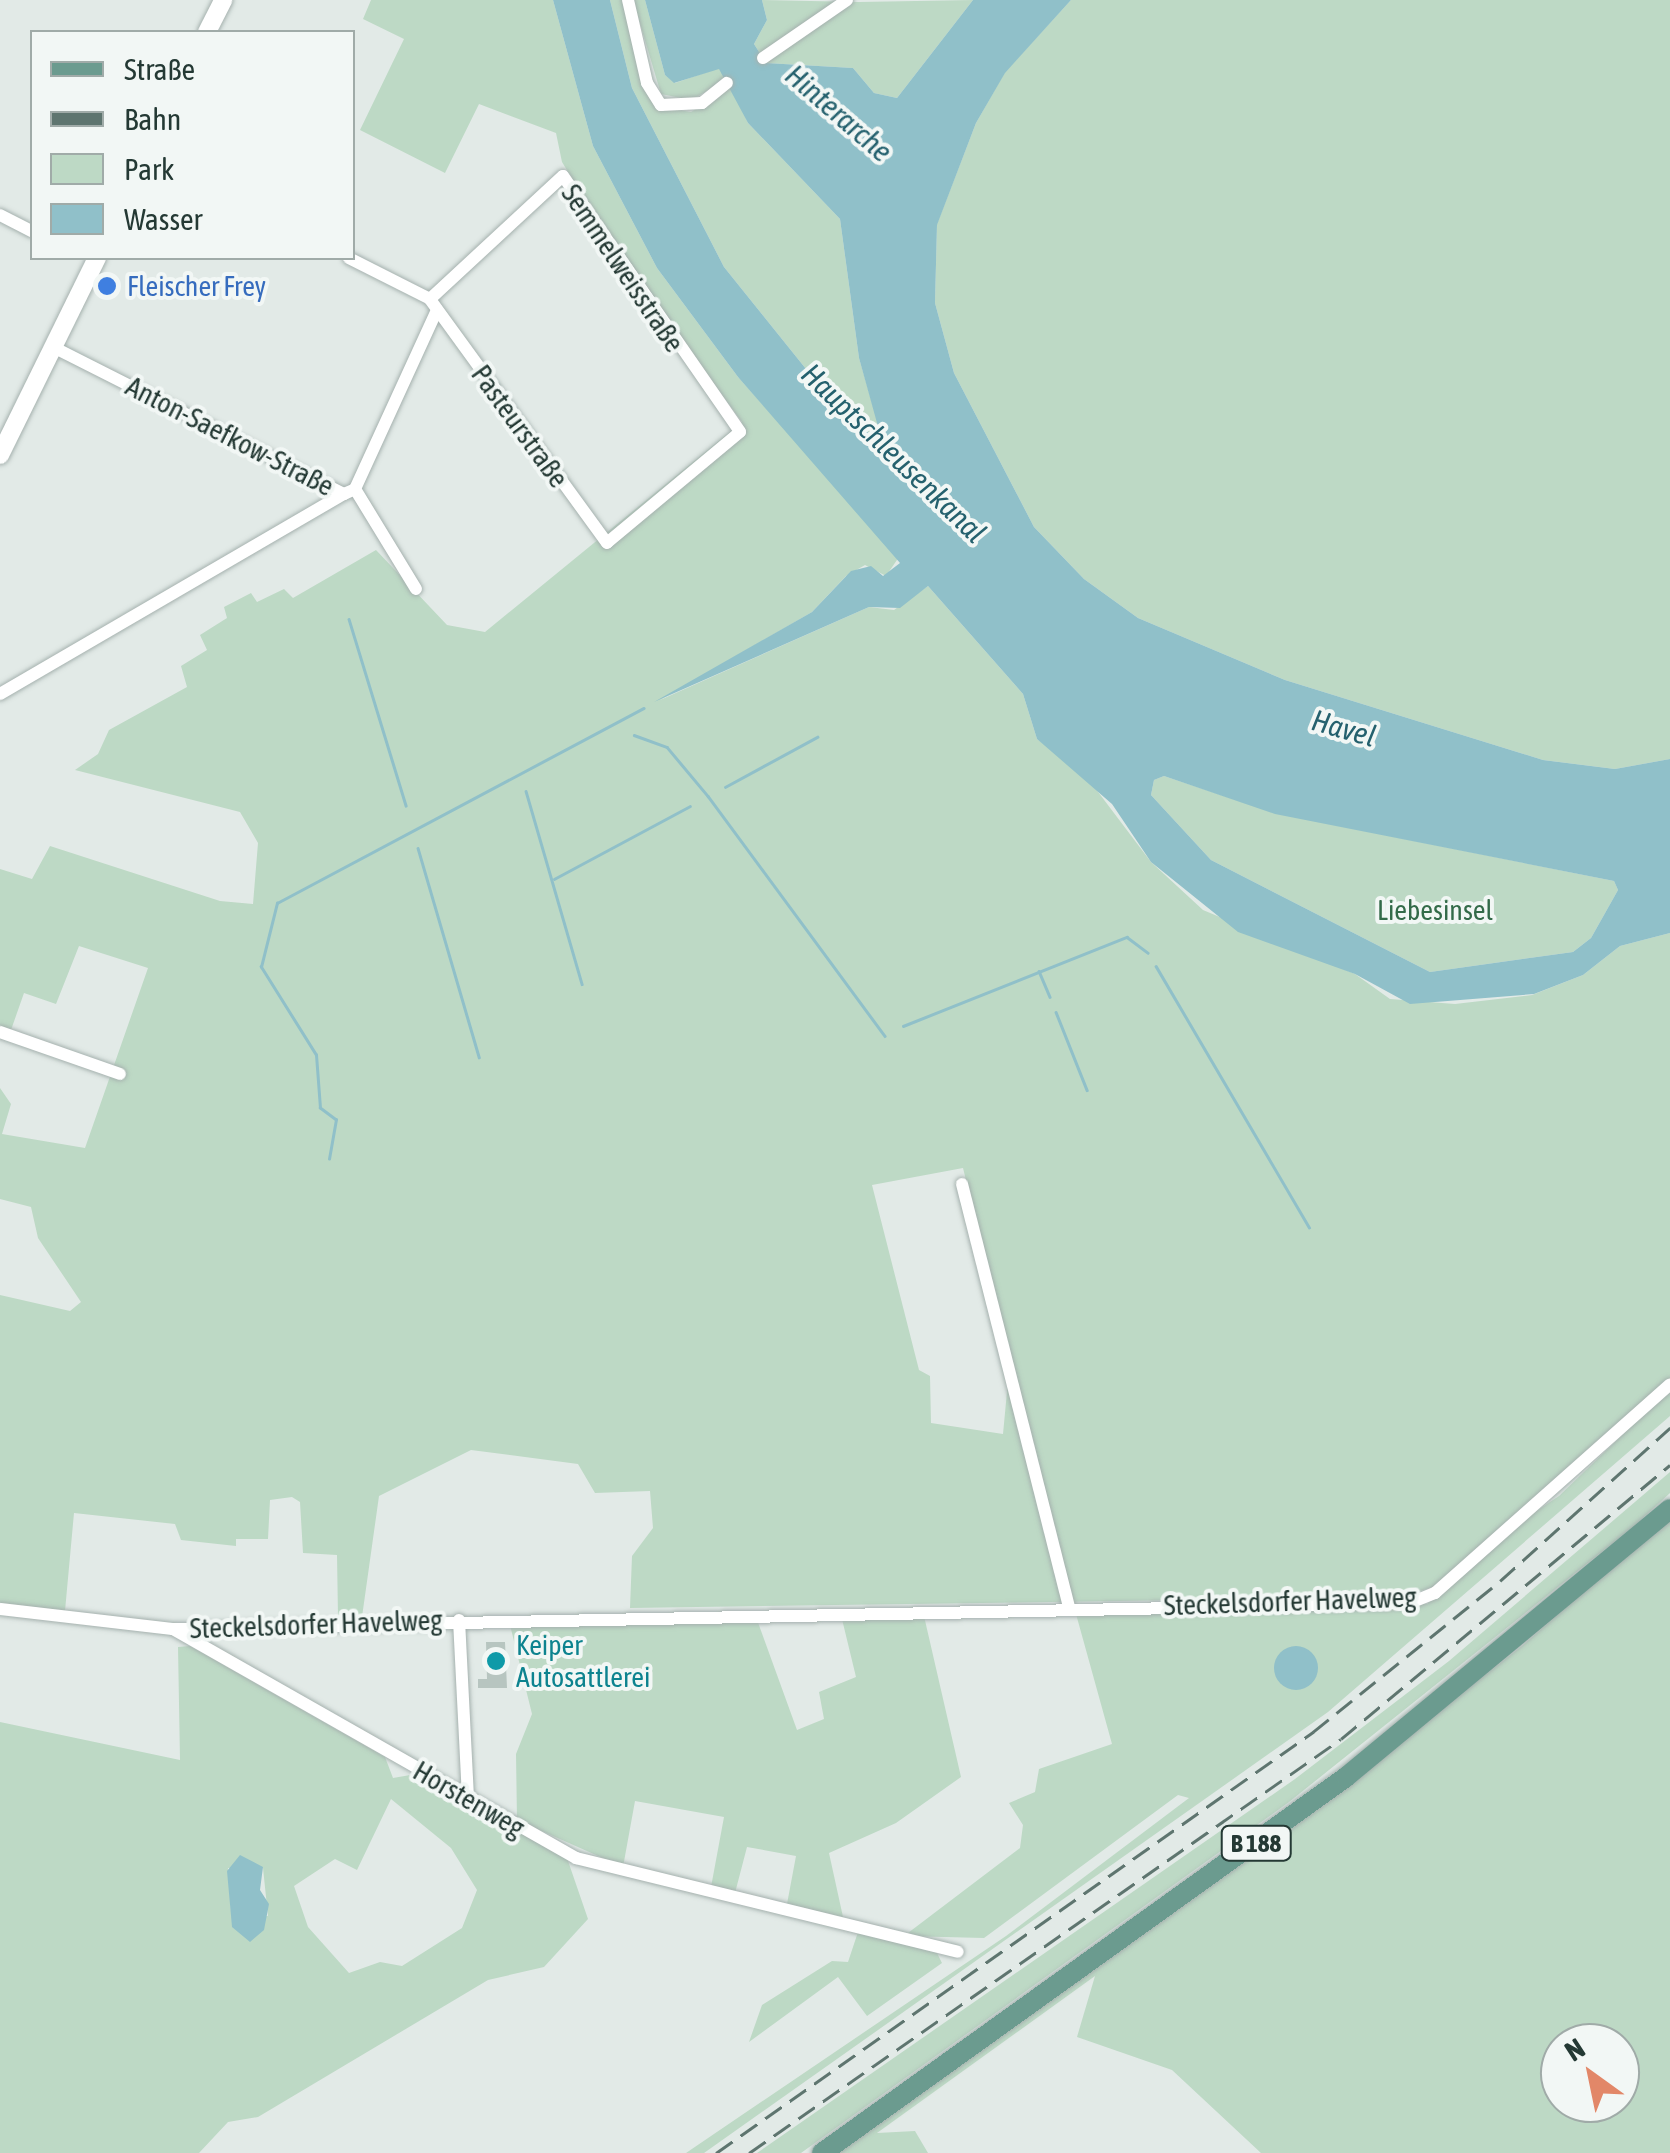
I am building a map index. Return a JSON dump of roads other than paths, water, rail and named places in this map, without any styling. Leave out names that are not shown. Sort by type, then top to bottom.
[{"type":"main road","points":[[208,30],[223,0]]},
{"type":"main road","points":[[0,454],[94,260]]},
{"type":"main road","name":"B 188","points":[[822,2153],[1346,1777],[1670,1508]]},
{"type":"street","points":[[628,0],[647,83],[661,105],[702,103],[728,83]]},
{"type":"street","points":[[764,58],[847,0]]},
{"type":"street","name":"Semmelweisstraße","points":[[349,491],[433,305],[557,179],[569,180],[674,345],[740,432],[604,542]]},
{"type":"street","points":[[0,215],[30,230]]},
{"type":"street","points":[[354,260],[433,305]]},
{"type":"street","name":"Pasteurstraße","points":[[433,305],[604,542]]},
{"type":"street","name":"Anton-Saefkow-Straße","points":[[53,347],[349,491],[416,590]]},
{"type":"street","points":[[0,694],[349,491]]},
{"type":"street","points":[[0,1032],[120,1074]]},
{"type":"street","points":[[962,1184],[1069,1608]]},
{"type":"street","name":"Steckelsdorfer Havelweg","points":[[173,1628],[1423,1600],[1670,1384]]},
{"type":"street","name":"Horstenweg","points":[[0,1609],[173,1628],[576,1858],[958,1952]]},
{"type":"street","name":"Steckelsdorfer Havelweg","points":[[459,1620],[468,1796]]},
{"type":"water","points":[[553,0],[610,0],[632,88],[724,267],[847,420],[882,441],[859,358],[840,219],[748,123],[719,69],[674,83],[665,75],[645,0],[762,0],[767,20],[754,44],[766,63],[853,68],[874,93],[897,98],[973,0],[1071,0],[1005,73],[976,123],[937,225],[935,303],[954,373],[1034,527],[1084,579],[1138,618],[1285,680],[1543,760],[1615,769],[1670,759],[1670,933],[1620,946],[1583,975],[1534,994],[1410,1004],[1355,974],[1238,932],[1151,862],[1112,804],[1037,739],[1023,694],[928,586],[900,608],[869,607],[654,702],[812,612],[851,571],[871,566],[883,576],[900,563],[738,377],[657,268],[593,146]],"holes":[[[1164,776],[1275,814],[1614,881],[1618,890],[1591,938],[1573,952],[1430,972],[1211,860],[1151,795],[1154,780]]]},
{"type":"water","points":[[1296,1646],[1311,1653],[1318,1668],[1311,1683],[1296,1690],[1281,1683],[1274,1668],[1281,1653]]},
{"type":"water","points":[[240,1855],[263,1867],[260,1890],[269,1904],[264,1930],[250,1942],[232,1927],[227,1871]]},
{"type":"waterway","points":[[349,619],[406,806]]},
{"type":"waterway","points":[[329,1159],[336,1120],[320,1108],[316,1055],[261,967],[277,903],[643,708]]},
{"type":"waterway","points":[[634,735],[667,747],[708,796],[885,1036]]},
{"type":"waterway","points":[[725,787],[817,737]]},
{"type":"waterway","points":[[526,791],[582,984]]},
{"type":"waterway","points":[[554,879],[690,806]]},
{"type":"waterway","points":[[418,848],[479,1057]]},
{"type":"waterway","points":[[903,1026],[1127,937],[1148,953]]},
{"type":"waterway","points":[[1156,966],[1309,1227]]},
{"type":"waterway","points":[[1039,971],[1050,997]]},
{"type":"waterway","points":[[1056,1012],[1087,1090]]},
{"type":"railway","points":[[716,2153],[1313,1732],[1500,1581],[1670,1428]]},
{"type":"railway","points":[[749,2153],[1341,1739],[1670,1465]]},
{"type":"place","name":"Fleischer Frey","points":[[107,286]]},
{"type":"place","name":"Keiper Autosattlerei","points":[[496,1661]]},
{"type":"water label","name":"Hinterarche","points":[[839,113]]},
{"type":"water label","name":"Hauptschleusenkanal","points":[[894,453]]},
{"type":"water label","name":"Havel","points":[[1344,728]]},
{"type":"park label","name":"Liebesinsel","points":[[1435,910]]}]
